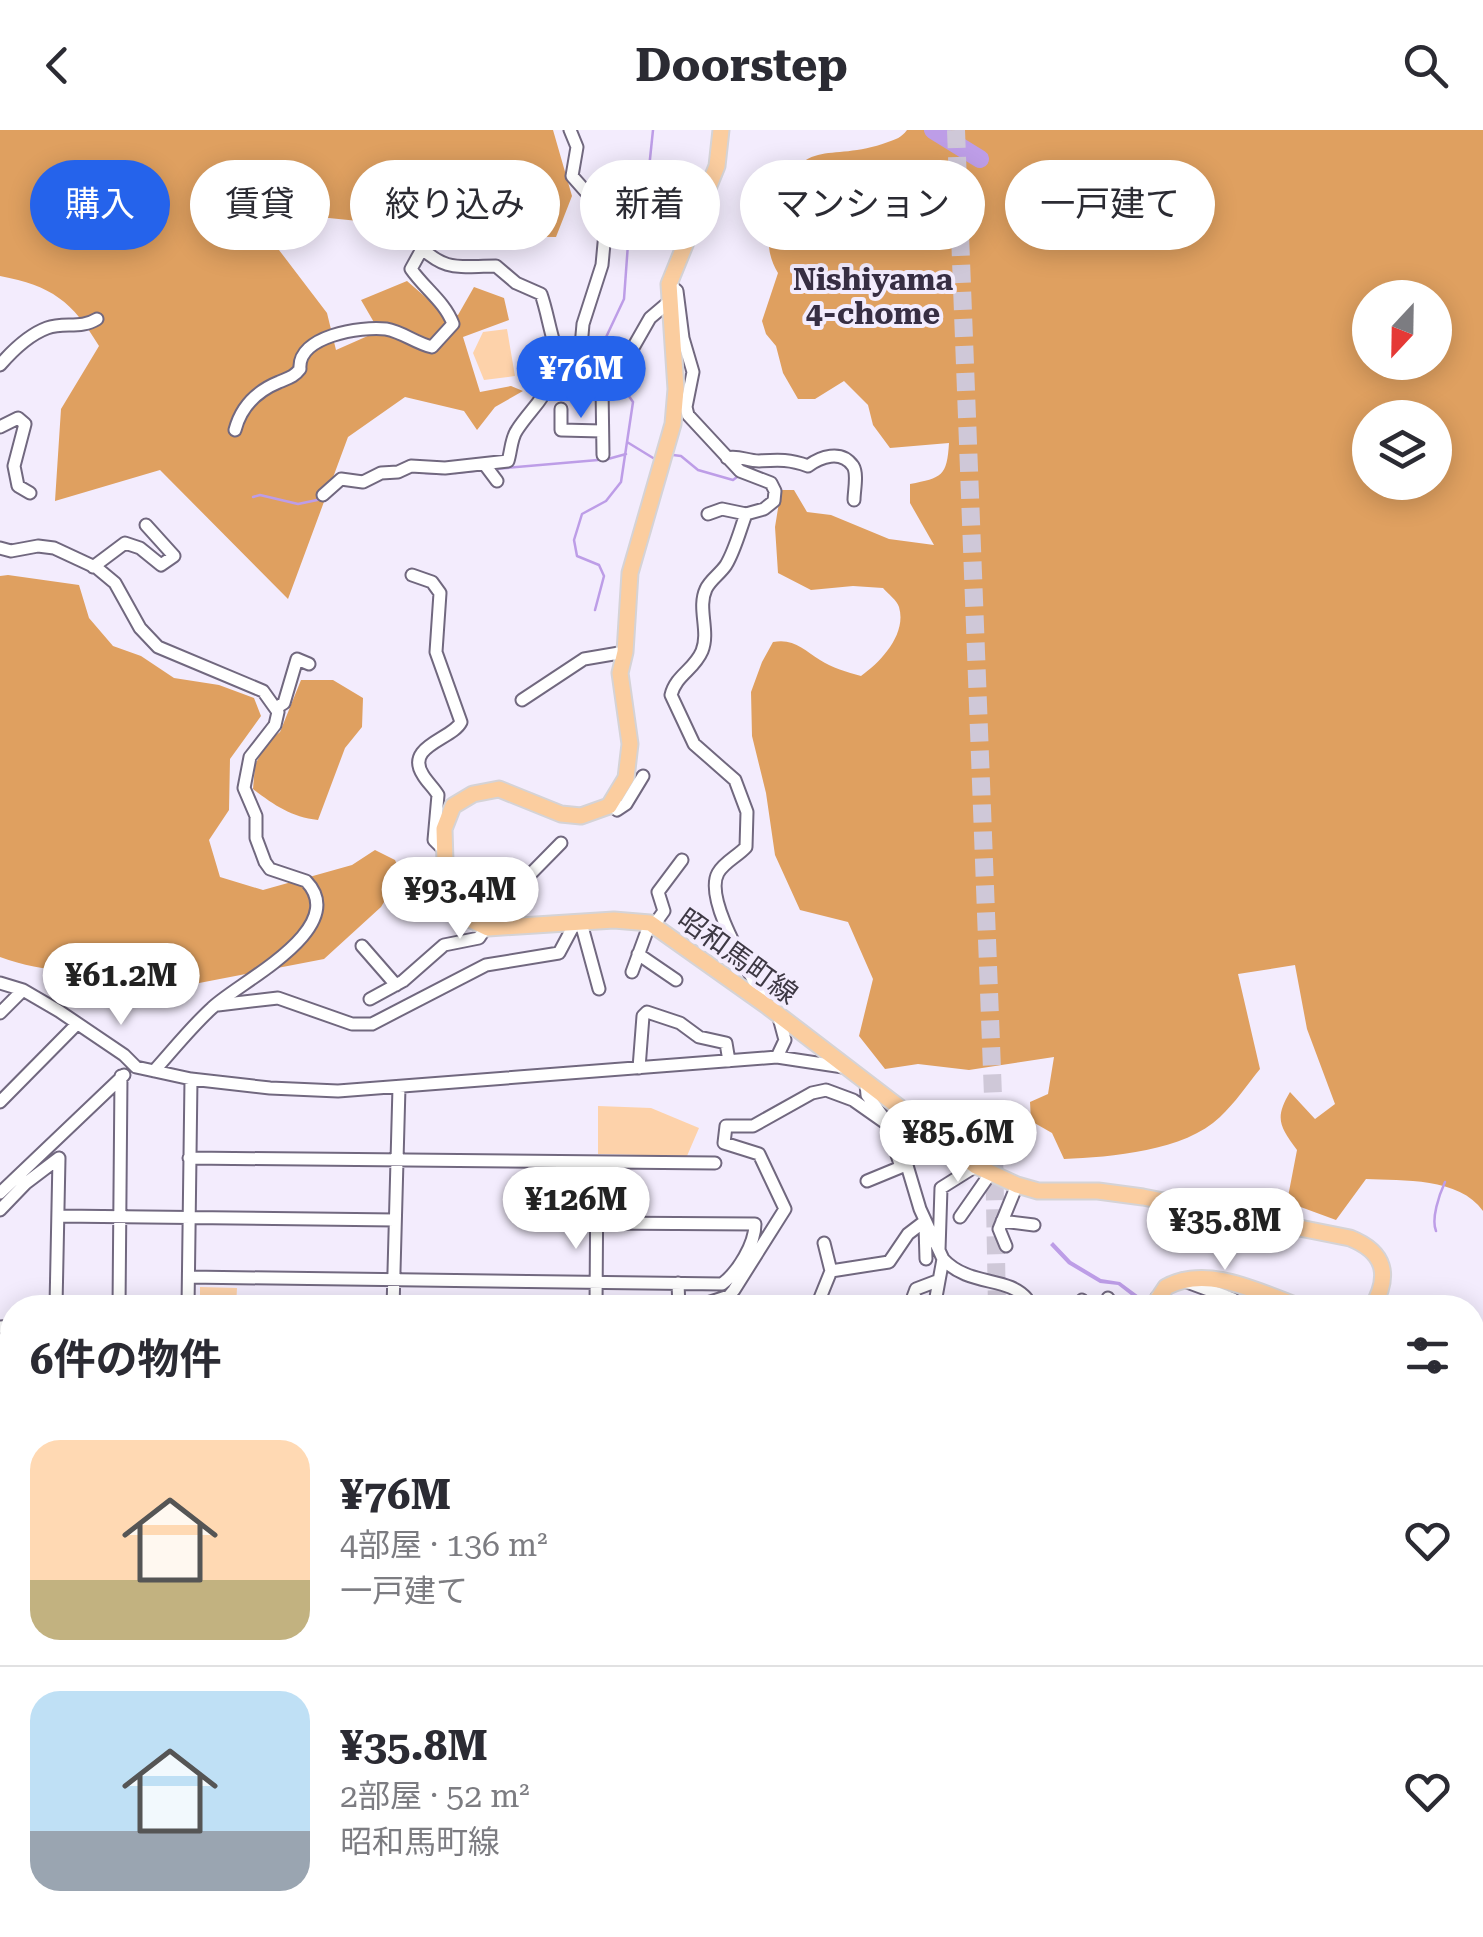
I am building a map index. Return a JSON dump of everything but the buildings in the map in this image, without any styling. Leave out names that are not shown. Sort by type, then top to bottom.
[{"type":"main road","points":[[488,928],[469,922],[450,903],[444,886],[444,829],[454,806],[482,791],[506,791],[570,816],[590,814],[612,804],[628,769],[630,744],[620,673],[630,573],[674,424],[676,389],[669,284],[716,166],[721,130]]},
{"type":"main road","name":"昭和馬町線","points":[[488,928],[636,919],[652,924],[773,1010],[983,1170],[1038,1191],[1143,1197],[1350,1238],[1370,1247],[1382,1266],[1378,1295]]},
{"type":"main road","points":[[1160,1295],[1166,1287],[1182,1280],[1224,1281],[1264,1295]]},
{"type":"street","points":[[570,130],[577,146],[572,176],[596,202],[606,222],[603,259],[584,324],[578,380]]},
{"type":"street","points":[[235,430],[245,405],[270,386],[294,376],[307,347],[318,340],[382,328],[432,347],[443,338],[453,324],[448,312],[411,269],[418,246],[450,266],[496,266],[516,283],[541,294],[556,354],[578,380]]},
{"type":"street","points":[[669,284],[677,292],[692,372],[688,415],[740,472],[771,483],[775,492],[774,501],[764,510],[746,514],[722,509],[708,514]]},
{"type":"street","points":[[602,455],[610,379],[635,347],[650,318],[670,302]]},
{"type":"street","points":[[0,365],[16,346],[48,328],[88,324],[97,319]]},
{"type":"street","points":[[323,495],[341,479],[364,482],[381,473],[411,466],[491,473],[508,462],[516,431],[541,400],[554,369],[550,332]]},
{"type":"street","points":[[578,380],[610,379]]},
{"type":"street","points":[[561,409],[562,430],[602,431]]},
{"type":"street","points":[[0,427],[18,418],[25,424],[14,466],[18,486],[30,493]]},
{"type":"street","points":[[727,458],[780,457],[808,466],[820,457],[838,458],[852,464],[855,470],[854,500]]},
{"type":"street","points":[[746,514],[727,564],[704,594],[703,649],[693,667],[677,679],[671,695],[694,744],[730,773],[747,812],[746,847],[718,872],[714,890],[726,925],[773,1010],[785,1040],[777,1057]]},
{"type":"street","points":[[93,566],[125,543],[140,548],[161,565],[168,562],[174,556],[146,525]]},
{"type":"street","points":[[0,548],[54,548],[93,566],[116,584],[140,628],[158,647],[263,692],[276,708],[277,721],[250,758],[244,788],[256,816],[256,838],[265,862],[270,868],[306,880],[316,898],[315,910],[305,934],[272,966],[214,1005],[154,1071]]},
{"type":"street","points":[[412,575],[432,582],[440,593],[436,652],[461,722],[458,729],[432,743],[419,761],[420,771],[438,795],[434,840],[443,849]]},
{"type":"street","points":[[522,700],[584,660],[625,652]]},
{"type":"street","points":[[276,708],[284,703],[297,659],[309,664]]},
{"type":"street","points":[[612,804],[617,810],[626,804],[643,776]]},
{"type":"street","points":[[370,999],[396,985],[444,945],[479,938],[502,903],[561,842]]},
{"type":"street","points":[[632,972],[652,924],[664,911],[658,892],[682,860]]},
{"type":"street","points":[[214,1005],[278,998],[352,1024],[372,1024],[486,965],[559,953],[578,923]]},
{"type":"street","points":[[578,923],[599,990]]},
{"type":"street","points":[[362,946],[396,985]]},
{"type":"street","points":[[638,954],[676,980]]},
{"type":"street","points":[[0,983],[24,990],[124,1054],[136,1068]]},
{"type":"street","points":[[0,1013],[24,990]]},
{"type":"street","points":[[639,1068],[642,1016],[647,1012],[680,1023],[698,1037],[726,1044],[729,1061]]},
{"type":"street","points":[[0,1102],[77,1024]]},
{"type":"street","points":[[0,1193],[122,1076],[136,1068],[191,1079],[309,1090],[777,1057],[843,1067]]},
{"type":"street","points":[[119,1295],[122,1076]]},
{"type":"street","points":[[188,1295],[191,1079]]},
{"type":"street","points":[[866,1084],[867,1095],[902,1149],[925,1222],[941,1255],[969,1278],[1024,1295]]},
{"type":"street","points":[[394,1295],[400,1086]]},
{"type":"street","points":[[730,1295],[785,1209],[759,1154],[724,1143],[726,1126],[752,1126],[812,1093],[826,1090],[852,1100],[890,1126]]},
{"type":"street","points":[[867,1181],[901,1167],[896,1152],[902,1149]]},
{"type":"street","points":[[0,1210],[58,1158],[56,1295]]},
{"type":"street","points":[[189,1158],[715,1163]]},
{"type":"street","points":[[596,1295],[597,1163]]},
{"type":"street","points":[[960,1218],[983,1170]]},
{"type":"street","points":[[935,1295],[941,1255],[941,1188],[983,1170]]},
{"type":"street","points":[[1006,1246],[999,1229],[1018,1186]]},
{"type":"street","points":[[59,1216],[395,1220]]},
{"type":"street","points":[[1002,1221],[1034,1224]]},
{"type":"street","points":[[925,1222],[926,1259]]},
{"type":"street","points":[[832,1272],[886,1264],[908,1234],[925,1222]]},
{"type":"street","points":[[189,1276],[722,1284],[731,1277],[755,1235],[755,1224],[597,1223]]},
{"type":"street","points":[[824,1242],[832,1272]]},
{"type":"street","points":[[822,1295],[832,1272]]},
{"type":"street","points":[[1182,1280],[1224,1295]]},
{"type":"street","points":[[914,1295],[916,1289],[937,1281]]},
{"type":"street","points":[[678,1283],[678,1295]]},
{"type":"shaded area","points":[[0,130],[553,130],[572,196],[560,227],[560,160],[350,160],[350,220],[330,218],[330,160],[190,160],[190,250],[279,250],[327,313],[336,350],[379,331],[361,300],[407,281],[438,308],[458,315],[474,287],[504,298],[509,320],[463,337],[480,392],[511,386],[523,391],[495,407],[477,430],[464,411],[405,397],[348,437],[288,599],[160,470],[55,501],[61,409],[99,346],[79,317],[59,298],[34,285],[0,276]]},
{"type":"shaded area","points":[[907,130],[1483,130],[1483,1211],[1473,1200],[1445,1186],[1397,1180],[1366,1179],[1336,1220],[1287,1202],[1297,1150],[1281,1122],[1285,1101],[1290,1092],[1315,1119],[1335,1104],[1307,1029],[1295,965],[1238,974],[1260,1069],[1231,1106],[1187,1138],[1125,1154],[1064,1159],[1052,1133],[1031,1121],[1030,1102],[1048,1094],[1054,1057],[969,1070],[918,1064],[885,1069],[859,1036],[873,979],[848,922],[800,910],[775,855],[752,736],[751,692],[773,642],[793,643],[830,665],[861,676],[884,655],[896,637],[899,607],[883,588],[811,590],[778,573],[775,527],[781,490],[794,490],[807,512],[831,515],[889,539],[934,545],[910,503],[910,484],[941,474],[949,443],[890,448],[873,425],[868,405],[844,381],[815,399],[798,399],[762,321],[778,273],[770,250],[985,250],[985,160],[806,160],[896,139]]},
{"type":"shaded area","points":[[507,329],[515,376],[484,380],[473,353],[483,332]]},
{"type":"shaded area","points":[[0,576],[79,585],[89,618],[113,646],[141,656],[174,678],[219,685],[254,698],[261,716],[230,759],[229,810],[209,840],[220,877],[263,890],[352,865],[375,850],[395,860],[401,874],[381,907],[324,959],[132,996],[110,965],[54,969],[0,957]]},
{"type":"shaded area","points":[[301,680],[333,680],[363,698],[362,727],[345,748],[318,820],[283,809],[253,789],[255,765],[266,743],[280,732]]},
{"type":"shaded area","points":[[598,1106],[651,1108],[699,1128],[687,1156],[598,1154]]},
{"type":"shaded area","points":[[1053,1242],[1071,1261],[1101,1279],[1120,1282],[1138,1295],[1131,1295],[1118,1285],[1100,1283],[1068,1264],[1050,1245]]},
{"type":"shaded area","points":[[200,1287],[237,1288],[237,1295],[200,1295]]},
{"type":"waterway","points":[[611,374],[601,366],[600,350],[624,299],[629,230],[648,178],[653,130]]},
{"type":"waterway","points":[[933,130],[980,159]]},
{"type":"waterway","points":[[595,610],[604,576],[599,565],[577,556],[574,540],[582,514],[606,501],[621,482],[633,402],[617,379]]},
{"type":"waterway","points":[[627,442],[658,461]]},
{"type":"waterway","points":[[608,459],[626,454]]},
{"type":"waterway","points":[[673,455],[681,456],[698,470],[733,480],[737,477]]},
{"type":"waterway","points":[[495,469],[598,460]]},
{"type":"waterway","points":[[455,473],[482,470]]},
{"type":"waterway","points":[[425,473],[442,474]]},
{"type":"waterway","points":[[253,497],[260,495],[298,504],[322,499]]},
{"type":"waterway","points":[[1436,1231],[1435,1214],[1445,1182]]},
{"type":"tunnel","points":[[956,130],[993,1096],[997,1295]]},
{"type":"district","name":"Nishiyama 4-chome","points":[[873,297]]}]
